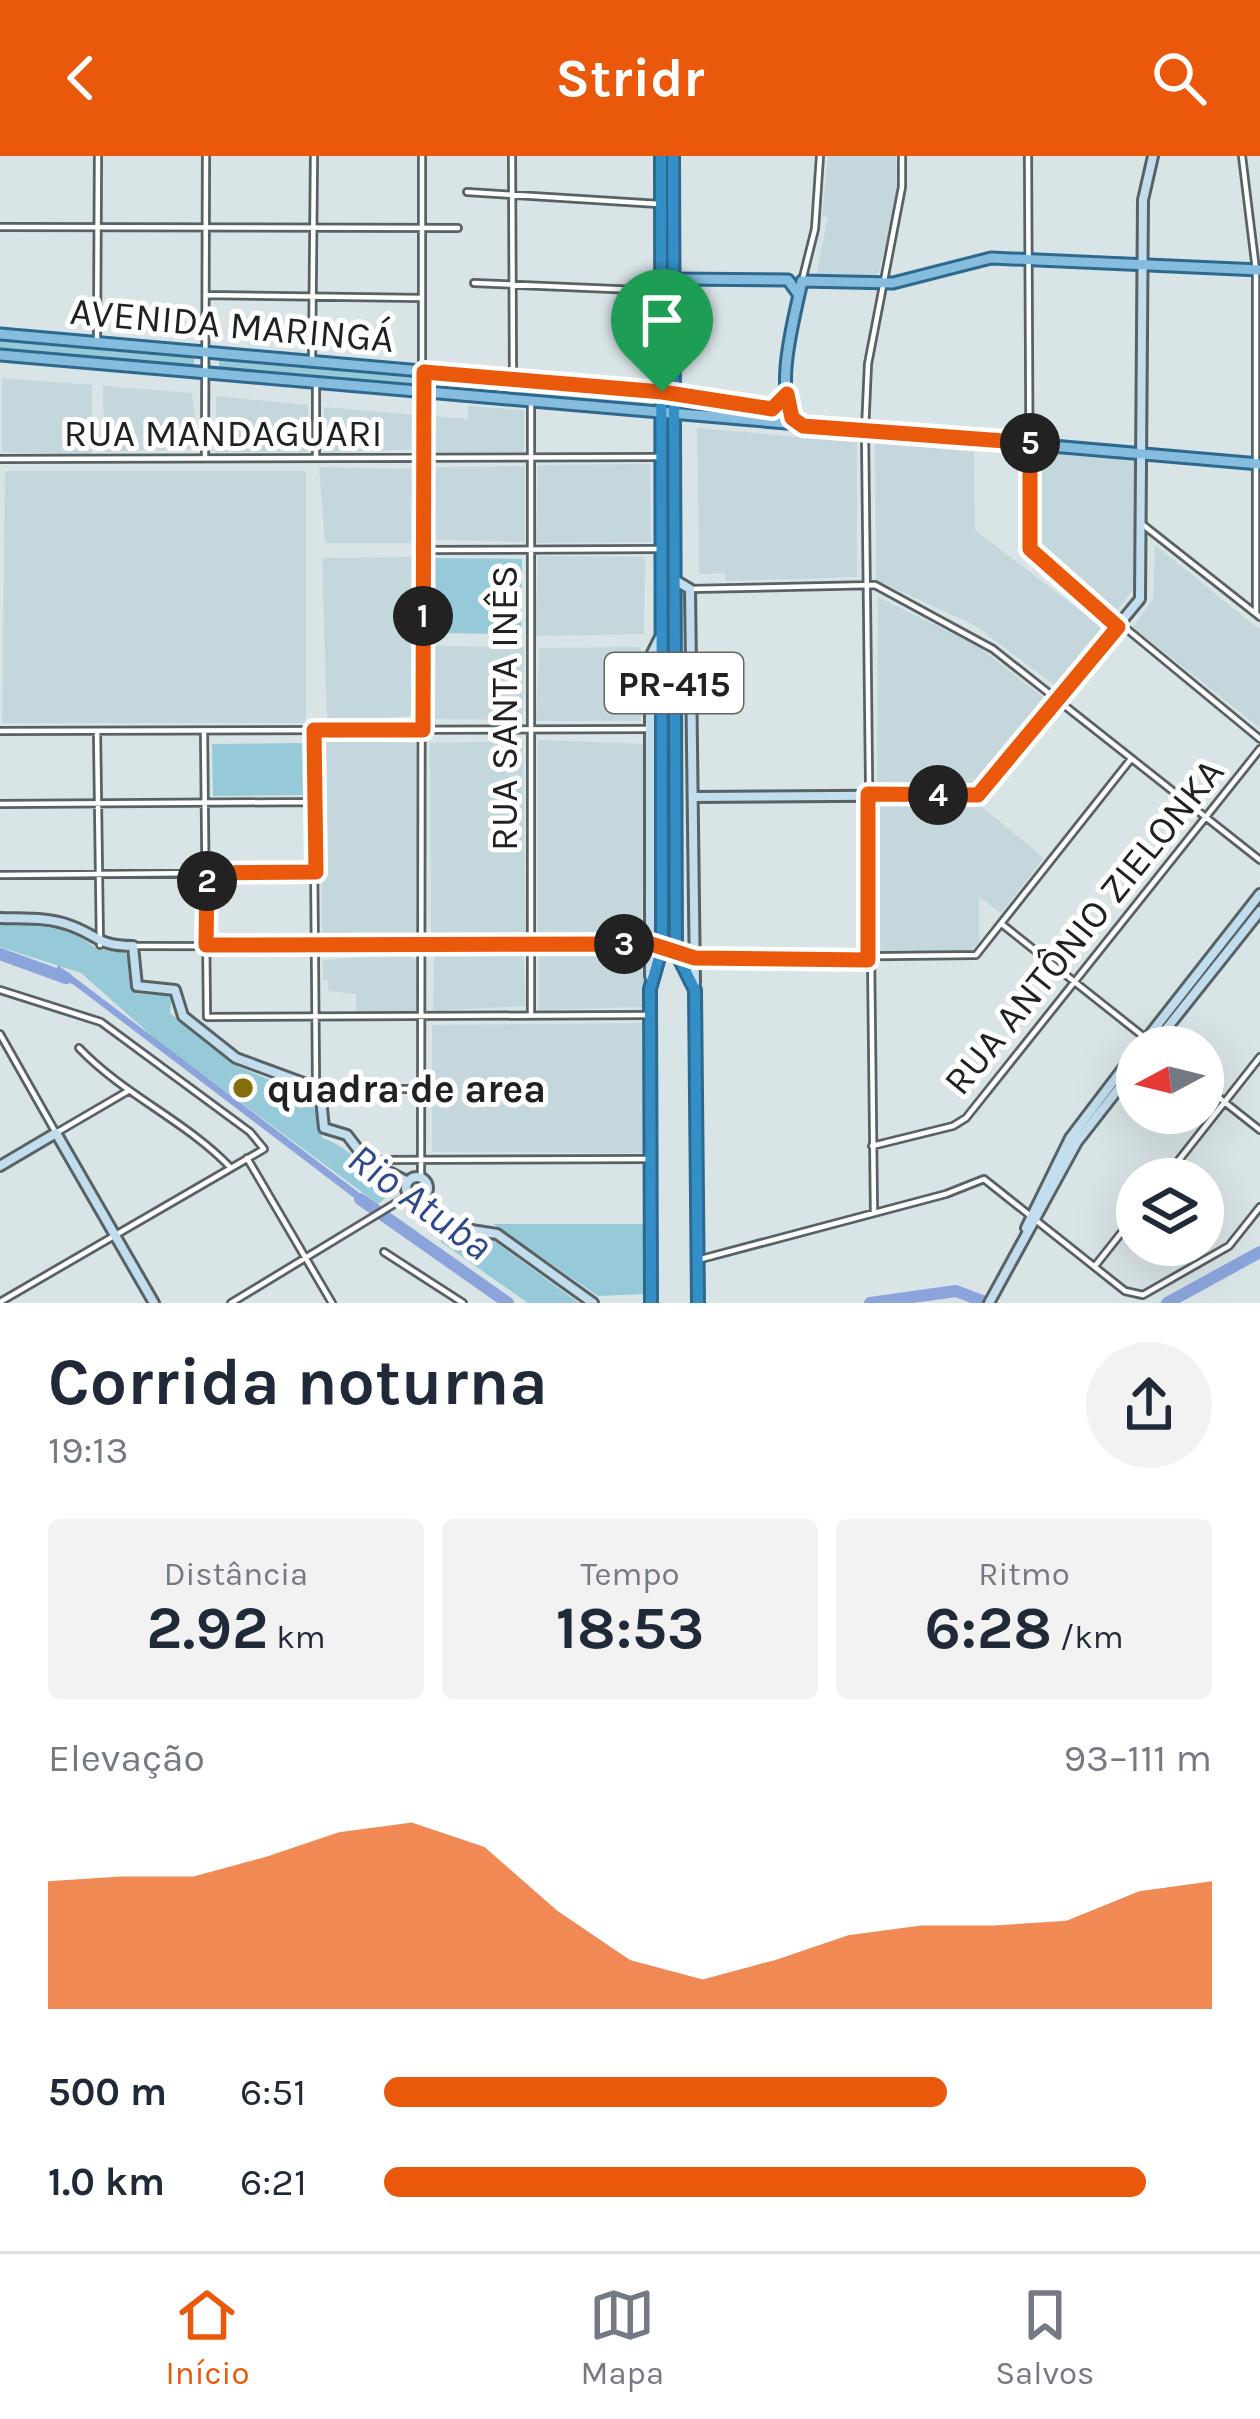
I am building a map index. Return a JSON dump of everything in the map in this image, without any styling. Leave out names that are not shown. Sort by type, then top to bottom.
[{"type":"highway","name":"PR-415","points":[[661,156],[661,291],[668,393]]},
{"type":"highway","name":"PR-415","points":[[673,156],[668,413],[676,952],[695,990]]},
{"type":"highway","name":"PR-415","points":[[650,1015],[656,946],[662,457],[668,413]]},
{"type":"highway","points":[[695,990],[698,1303]]},
{"type":"highway","points":[[650,1015],[651,1303]]},
{"type":"main road","points":[[803,426],[792,418],[787,394],[789,337],[802,281],[884,282],[970,260],[1028,257],[1258,270]]},
{"type":"main road","points":[[673,279],[788,280],[799,295]]},
{"type":"main road","name":"AVENIDA MARINGÁ","points":[[0,334],[668,393],[772,409],[787,394]]},
{"type":"main road","name":"AVENIDA MARINGÁ","points":[[0,355],[1258,464]]},
{"type":"main road","points":[[422,392],[423,372]]},
{"type":"main road","points":[[513,380],[513,399]]},
{"type":"street","points":[[97,341],[98,156]]},
{"type":"street","points":[[206,156],[206,458]]},
{"type":"street","points":[[312,362],[314,156]]},
{"type":"street","points":[[422,156],[423,372]]},
{"type":"street","points":[[512,156],[513,380]]},
{"type":"street","points":[[802,281],[815,229],[820,156]]},
{"type":"street","points":[[874,1214],[866,431],[868,364],[902,187],[902,156]]},
{"type":"street","points":[[1028,156],[1028,539],[1034,556],[1260,739]]},
{"type":"street","points":[[693,797],[978,795],[1140,599],[1143,200],[1153,156]]},
{"type":"street","points":[[1243,156],[1258,270],[1258,615]]},
{"type":"street","points":[[467,192],[661,204]]},
{"type":"street","points":[[0,227],[458,228]]},
{"type":"street","points":[[474,283],[661,291]]},
{"type":"street","points":[[206,295],[422,298]]},
{"type":"street","points":[[316,382],[316,458]]},
{"type":"street","points":[[422,392],[421,1178],[428,1189],[422,1198]]},
{"type":"street","name":"RUA SANTA INÊS","points":[[531,401],[531,1015]]},
{"type":"street","name":"RUA MANDAGUARI","points":[[0,459],[662,457]]},
{"type":"street","points":[[1142,524],[1258,615]]},
{"type":"street","points":[[423,550],[662,549]]},
{"type":"street","points":[[674,579],[690,589],[875,585],[947,620],[1060,701],[1260,860]]},
{"type":"street","points":[[690,589],[695,990]]},
{"type":"street","points":[[656,946],[650,656],[662,632]]},
{"type":"street","points":[[0,731],[650,729]]},
{"type":"street","points":[[314,730],[315,1017],[324,1128],[352,1139],[366,1160],[408,1182],[421,1178]]},
{"type":"street","points":[[98,731],[100,945]]},
{"type":"street","points":[[204,731],[207,1017]]},
{"type":"street","name":"RUA ANTÔNIO ZIELONKA","points":[[872,1146],[953,1126],[966,1118],[1260,748]]},
{"type":"street","points":[[0,918],[67,924],[100,945],[656,946],[695,958],[968,958],[1003,925],[1131,759]]},
{"type":"street","points":[[0,804],[315,802]]},
{"type":"street","points":[[0,875],[316,872]]},
{"type":"street","points":[[1162,1026],[1260,894]]},
{"type":"street","points":[[1164,1026],[1260,911]]},
{"type":"street","points":[[1003,925],[1124,1026]]},
{"type":"street","points":[[133,946],[137,986],[175,990],[183,1016],[248,1064],[320,1089],[424,1089]]},
{"type":"street","points":[[0,990],[100,1022],[240,1125],[264,1149],[0,1302]]},
{"type":"street","points":[[195,1027],[207,1017],[650,1015]]},
{"type":"street","points":[[0,1034],[154,1303]]},
{"type":"street","points":[[79,1048],[128,1091],[200,1138],[231,1168]]},
{"type":"street","points":[[1181,1158],[1260,1057]]},
{"type":"street","points":[[989,1303],[1070,1138],[1116,1083]]},
{"type":"street","points":[[0,1166],[128,1091]]},
{"type":"street","points":[[1034,1215],[1077,1142],[1116,1092]]},
{"type":"street","points":[[1225,1102],[1260,1130]]},
{"type":"street","points":[[247,1158],[332,1303]]},
{"type":"street","points":[[366,1160],[650,1160]]},
{"type":"street","points":[[695,1260],[874,1214],[984,1179],[1133,1295],[1143,1295],[1229,1246],[1260,1207]]},
{"type":"street","points":[[408,1182],[409,1195]]},
{"type":"street","points":[[230,1303],[362,1228],[409,1195],[422,1198],[439,1225],[496,1234],[593,1303]]},
{"type":"street","points":[[1095,1266],[1116,1240]]},
{"type":"street","points":[[384,1252],[461,1303]]},
{"type":"shaded area","points":[[828,156],[896,156],[897,195],[878,275],[816,275],[828,217],[822,216]]},
{"type":"shaded area","points":[[0,338],[194,354],[194,366],[0,349]]},
{"type":"shaded area","points":[[219,355],[419,377],[419,388],[219,370]]},
{"type":"shaded area","points":[[2,378],[92,385],[92,455],[2,452]]},
{"type":"shaded area","points":[[519,384],[647,396],[646,407],[518,395]]},
{"type":"shaded area","points":[[103,386],[192,393],[198,449],[104,452]]},
{"type":"shaded area","points":[[216,396],[308,405],[308,452],[216,452]]},
{"type":"shaded area","points":[[468,406],[524,410],[524,452],[428,452],[428,416],[468,419]]},
{"type":"shaded area","points":[[324,407],[415,415],[415,449],[324,453]]},
{"type":"shaded area","points":[[697,428],[857,442],[857,577],[726,581],[725,573],[699,574]]},
{"type":"shaded area","points":[[875,443],[974,452],[975,530],[1103,628],[1057,687],[976,626],[876,580]]},
{"type":"shaded area","points":[[1037,451],[1134,461],[1134,588],[1116,612],[1038,551]]},
{"type":"shaded area","points":[[650,464],[651,542],[536,543],[538,465]]},
{"type":"shaded area","points":[[525,466],[525,542],[429,540],[436,467]]},
{"type":"shaded area","points":[[319,467],[414,469],[413,543],[325,543]]},
{"type":"shaded area","points":[[5,471],[306,471],[306,723],[2,723]]},
{"type":"shaded area","points":[[1155,545],[1260,630],[1260,728],[1133,627],[1153,599]]},
{"type":"shaded area","points":[[538,556],[645,557],[644,634],[535,636]]},
{"type":"shaded area","points":[[413,557],[416,715],[327,724],[322,558]]},
{"type":"shaded area","points":[[429,558],[522,559],[521,634],[429,633]]},
{"type":"shaded area","points":[[878,597],[976,645],[1045,699],[977,788],[877,788]]},
{"type":"shaded area","points":[[431,646],[524,647],[523,720],[430,719]]},
{"type":"shaded area","points":[[641,647],[641,721],[536,721],[539,648]]},
{"type":"shaded area","points":[[321,740],[416,743],[416,938],[322,937]]},
{"type":"shaded area","points":[[538,740],[643,744],[642,938],[538,936]]},
{"type":"shaded area","points":[[523,741],[526,936],[431,939],[430,743]]},
{"type":"shaded area","points":[[307,743],[307,795],[213,796],[212,744]]},
{"type":"shaded area","points":[[877,803],[977,803],[1044,858],[1001,913],[979,897],[979,942],[972,950],[878,952]]},
{"type":"shaded area","points":[[0,922],[70,930],[97,949],[126,953],[137,994],[172,995],[170,1013],[239,1067],[312,1097],[322,1138],[396,1189],[378,1204],[160,1043],[81,973],[0,947]]},
{"type":"shaded area","points":[[434,952],[523,952],[526,1006],[433,1011]]},
{"type":"shaded area","points":[[539,952],[644,952],[644,1007],[539,1010]]},
{"type":"shaded area","points":[[408,954],[418,962],[416,1011],[356,1011],[356,994],[328,991],[328,980],[323,980],[323,960]]},
{"type":"shaded area","points":[[644,1023],[646,1153],[432,1152],[432,1025]]},
{"type":"shaded area","points":[[493,1224],[645,1224],[645,1294],[598,1296]]},
{"type":"shaded area","points":[[443,1235],[487,1236],[579,1303],[528,1303],[441,1242]]},
{"type":"water","points":[[58,965],[378,1207],[370,1210],[74,985],[54,976]]},
{"type":"waterway","name":"Rio Atuba","points":[[0,954],[66,978]]},
{"type":"waterway","name":"Rio Atuba","points":[[360,1199],[508,1303]]},
{"type":"waterway","name":"Rio Atuba","points":[[1167,1303],[1260,1252]]},
{"type":"waterway","name":"Rio Atuba","points":[[870,1303],[956,1291],[988,1303]]},
{"type":"place","name":"quadra de area","points":[[243,1088]]},
{"type":"route","points":[[424,372],[662,392],[772,409],[787,394],[792,418],[803,426],[1030,443],[1030,549],[1118,627],[978,795],[868,794],[868,960],[695,958],[651,944],[206,945],[207,873],[316,872],[314,730],[423,730],[424,372]]}]
